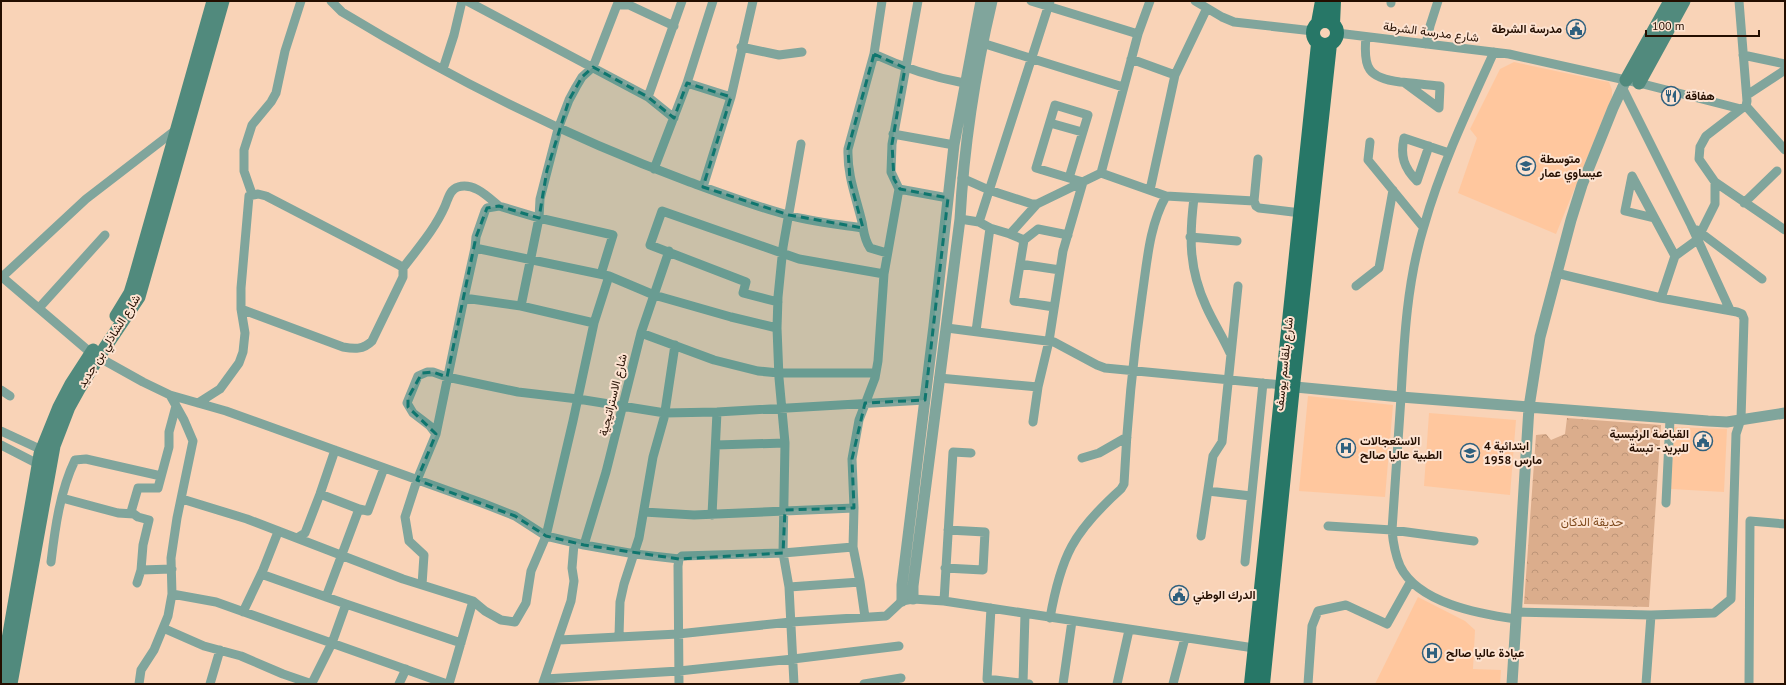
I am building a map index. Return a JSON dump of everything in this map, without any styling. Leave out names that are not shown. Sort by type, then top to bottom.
[{"type":"main road","name":"شارع الشاذلي بن جديد","points":[[183,128],[212,1]]},
{"type":"main road","name":"شارع الشاذلي بن جديد","points":[[1,680],[5,629],[44,464],[54,446],[69,407],[94,355],[130,293],[223,1]]},
{"type":"main road","name":"شارع بلقاسم يوسف","points":[[1251,684],[1254,648],[1287,386],[1325,33],[1322,1]]},
{"type":"main road","name":"شارع بلقاسم يوسف","points":[[1263,684],[1300,213],[1325,33],[1334,1]]},
{"type":"main road","points":[[1624,84],[1670,1]]},
{"type":"main road","points":[[1639,83],[1684,1]]},
{"type":"main road","name":"شارع الشاذلي بن جديد","points":[[11,684],[44,464],[42,450],[59,407],[71,384],[94,355]]},
{"type":"street","points":[[252,194],[244,171],[244,150],[252,125],[271,102],[276,93],[285,51],[301,1]]},
{"type":"street","points":[[331,1],[342,12],[368,27],[443,69],[558,129],[654,169],[789,216],[862,228]]},
{"type":"street","points":[[443,69],[454,35],[462,1]]},
{"type":"street","points":[[467,1],[593,67],[648,98],[674,118]]},
{"type":"street","points":[[648,98],[682,1]]},
{"type":"street","points":[[654,169],[687,83],[713,1]]},
{"type":"street","points":[[703,187],[731,97],[741,47],[753,1]]},
{"type":"street","points":[[882,1],[874,54],[848,149],[848,163],[850,181],[864,239],[870,248],[887,253]]},
{"type":"street","points":[[865,617],[853,547],[854,508],[852,459],[859,420],[876,373],[882,322],[884,274],[899,189],[891,172],[893,134],[918,1]]},
{"type":"street","points":[[908,600],[902,585],[954,145],[964,83],[981,1]]},
{"type":"street","points":[[559,640],[678,634],[791,622],[886,616],[908,600],[913,586],[939,378],[947,328],[960,219],[962,178],[974,85],[992,1]]},
{"type":"street","points":[[1031,1],[1049,4],[1138,34]]},
{"type":"street","points":[[1101,173],[1138,34],[1150,1]]},
{"type":"street","name":"شارع مدرسة الشرطة","points":[[1195,1],[1222,17],[1234,22],[1494,52],[1624,84],[1639,83],[1743,107]]},
{"type":"street","points":[[1426,44],[1438,1]]},
{"type":"street","points":[[1739,1],[1748,101],[1743,107],[1706,136],[1700,147],[1699,159],[1714,182],[1785,230]]},
{"type":"street","points":[[979,222],[1049,4]]},
{"type":"street","points":[[521,306],[529,260],[539,218],[540,199],[558,129],[569,100],[576,87],[582,77],[593,67],[617,5],[629,5],[674,26]]},
{"type":"street","points":[[1150,190],[1175,74],[1207,8]]},
{"type":"street","points":[[1366,37],[1366,60],[1373,74],[1384,80],[1405,83]]},
{"type":"street","points":[[982,43],[1123,87]]},
{"type":"street","points":[[741,47],[779,55],[802,52]]},
{"type":"street","points":[[1494,52],[1449,153],[1423,227],[1408,304],[1392,530],[1394,548],[1400,566],[1411,581],[1429,594],[1451,604],[1490,616],[1714,613],[1731,599],[1736,434],[1741,419],[1744,319],[1742,314],[1730,310],[1661,298],[1556,273]]},
{"type":"street","points":[[874,54],[905,68],[939,78],[964,83]]},
{"type":"street","points":[[1744,55],[1785,64]]},
{"type":"street","points":[[1131,59],[1175,74]]},
{"type":"street","points":[[1747,95],[1785,70]]},
{"type":"street","points":[[687,83],[731,97]]},
{"type":"street","points":[[1624,84],[1690,225],[1700,236],[1762,278]]},
{"type":"street","points":[[1512,684],[1528,407],[1540,337],[1556,273],[1582,185],[1624,84]]},
{"type":"street","points":[[1069,178],[1088,115],[1055,105],[1036,168],[1069,178],[1083,182]]},
{"type":"street","points":[[1743,107],[1785,150]]},
{"type":"street","points":[[1050,123],[1082,132]]},
{"type":"street","points":[[183,128],[86,198],[2,277],[94,355],[170,395],[226,411],[516,516],[546,536],[574,544],[635,554],[680,559],[682,556],[783,553],[853,547]]},
{"type":"street","points":[[893,134],[954,145]]},
{"type":"street","points":[[1370,142],[1368,160],[1423,227]]},
{"type":"street","points":[[794,684],[789,588],[783,553],[785,510],[785,442],[777,328],[782,252],[801,144]]},
{"type":"street","points":[[1429,146],[1449,153]]},
{"type":"street","points":[[1258,159],[1254,201],[1256,206],[1259,208],[1300,213]]},
{"type":"street","points":[[1744,203],[1777,171]]},
{"type":"street","points":[[1010,234],[1037,204],[1101,173],[1166,196],[1254,201]]},
{"type":"street","points":[[1654,218],[1625,211],[1632,176],[1675,256]]},
{"type":"street","points":[[962,178],[989,190],[1032,204],[1037,204]]},
{"type":"street","points":[[1033,422],[1038,388],[1049,341],[1060,270],[1083,182]]},
{"type":"street","points":[[1661,298],[1675,256],[1700,236],[1716,204],[1714,182]]},
{"type":"street","points":[[182,499],[219,510],[422,585],[473,601],[485,611],[501,620],[516,622],[526,603],[531,570],[546,536],[578,398],[613,235],[539,218],[499,206],[485,194],[474,188],[463,186],[457,187],[452,190],[442,212],[427,236],[403,268],[403,277],[372,342],[367,346],[353,349],[343,347],[241,309]]},
{"type":"street","points":[[899,189],[948,198]]},
{"type":"street","points":[[1356,286],[1379,268],[1393,190]]},
{"type":"street","points":[[198,403],[220,389],[238,363],[245,342],[241,309],[241,288],[247,201],[249,196],[252,194],[266,196],[403,268]]},
{"type":"street","points":[[1050,618],[1054,595],[1069,550],[1090,519],[1121,489],[1124,484],[1132,370],[1148,250],[1154,224],[1166,196]]},
{"type":"street","points":[[1194,198],[1190,237],[1191,259],[1201,294],[1231,354]]},
{"type":"street","points":[[422,585],[424,556],[409,541],[405,517],[417,480],[436,434],[475,248],[476,237],[487,208],[499,206]]},
{"type":"street","points":[[778,302],[743,293],[746,282],[650,244],[662,211],[799,259],[884,274]]},
{"type":"street","points":[[960,219],[979,222],[990,228],[1024,240]]},
{"type":"street","points":[[976,331],[990,228]]},
{"type":"street","points":[[1054,307],[1014,301],[1024,240],[1038,229],[1068,235]]},
{"type":"street","points":[[39,308],[105,235]]},
{"type":"street","points":[[1700,236],[1730,310]]},
{"type":"street","points":[[1190,237],[1237,241]]},
{"type":"street","points":[[475,248],[605,275],[654,295],[731,317],[777,328]]},
{"type":"street","name":"شارع الاستراتيجية","points":[[584,545],[606,472],[641,333],[669,251]]},
{"type":"street","points":[[1020,264],[1060,270]]},
{"type":"street","points":[[1201,536],[1213,456],[1222,442],[1238,286]]},
{"type":"street","points":[[464,298],[521,306],[594,323]]},
{"type":"street","points":[[947,328],[1049,341],[1064,346],[1105,368],[1401,397],[1670,419],[1727,422],[1785,413]]},
{"type":"street","points":[[641,333],[714,360],[758,371],[779,373],[876,373]]},
{"type":"street","points":[[619,636],[620,602],[624,584],[635,554],[644,512],[653,457],[665,413],[675,345]]},
{"type":"street","points":[[436,434],[430,426],[413,413],[407,403],[416,382],[422,373],[432,372],[447,377],[518,392],[578,398],[665,413],[717,412],[925,400]]},
{"type":"street","points":[[939,378],[1038,388]]},
{"type":"street","points":[[1245,562],[1263,384]]},
{"type":"street","points":[[1,390],[10,396]]},
{"type":"street","points":[[139,684],[141,670],[154,650],[168,616],[172,594],[171,558],[193,441],[170,395]]},
{"type":"street","points":[[134,514],[130,512],[138,488],[158,488],[169,447],[169,432],[176,406]]},
{"type":"street","points":[[712,515],[717,412]]},
{"type":"street","points":[[1666,503],[1670,419]]},
{"type":"street","points":[[1,431],[42,450]]},
{"type":"street","points":[[1082,458],[1105,450],[1127,437]]},
{"type":"street","points":[[716,445],[785,442]]},
{"type":"street","points":[[1,445],[44,464]]},
{"type":"street","points":[[297,538],[304,532],[320,494],[335,450]]},
{"type":"street","points":[[944,601],[953,452],[971,453]]},
{"type":"street","points":[[51,562],[56,525],[62,498],[75,460],[93,460],[161,476]]},
{"type":"street","points":[[320,494],[368,511],[384,468]]},
{"type":"street","points":[[1208,491],[1252,496]]},
{"type":"street","points":[[62,498],[118,513],[134,514],[149,520],[143,545],[141,570],[137,583]]},
{"type":"street","points":[[644,512],[712,515],[785,510],[854,508]]},
{"type":"street","points":[[326,597],[359,509]]},
{"type":"street","points":[[1749,684],[1750,521],[1785,524]]},
{"type":"street","points":[[1328,526],[1392,530],[1474,541]]},
{"type":"street","points":[[946,568],[983,570],[985,532],[948,530]]},
{"type":"street","points":[[243,612],[261,574],[278,532]]},
{"type":"street","points":[[574,544],[572,568],[574,581],[571,601],[544,681],[679,671],[899,646]]},
{"type":"street","points":[[679,684],[678,634],[680,559]]},
{"type":"street","points":[[141,570],[172,569]]},
{"type":"street","points":[[261,574],[461,643]]},
{"type":"street","points":[[1308,684],[1312,626],[1318,610],[1346,605],[1388,624],[1411,581]]},
{"type":"street","points":[[789,588],[860,582]]},
{"type":"street","points":[[172,594],[216,602],[448,684],[473,601]]},
{"type":"street","points":[[908,600],[944,601],[1254,648]]},
{"type":"street","points":[[163,628],[204,646],[241,656],[283,674],[312,683],[332,643],[346,604]]},
{"type":"street","points":[[991,608],[986,679],[1026,684],[1025,614]]},
{"type":"street","points":[[1646,684],[1651,615]]},
{"type":"street","points":[[1063,684],[1072,621]]},
{"type":"street","points":[[1117,684],[1129,630]]},
{"type":"street","points":[[1173,684],[1185,638]]},
{"type":"street","points":[[210,684],[220,650]]},
{"type":"street","points":[[399,684],[406,670]]},
{"type":"street","points":[[864,684],[901,678]]},
{"type":"highlighted area","points":[[874,54],[905,68],[892,144],[894,179],[900,189],[948,198],[925,400],[865,403],[852,459],[854,508],[785,510],[783,553],[679,559],[584,545],[546,536],[515,516],[417,480],[436,434],[408,407],[408,398],[422,373],[433,372],[447,377],[476,237],[487,208],[499,206],[539,218],[547,170],[569,100],[582,77],[593,67],[648,97],[674,118],[687,83],[731,97],[703,187],[789,215],[863,228],[850,181],[848,149]]},
{"type":"shaded area","name":"متوسطة عيساوي عمار","points":[[1514,62],[1609,82],[1612,90],[1612,97],[1556,234],[1458,193],[1477,138],[1470,129],[1500,69]]},
{"type":"shaded area","name":"الاستعجالات الطبية عاليا صالح","points":[[1308,396],[1393,405],[1385,497],[1299,491]]},
{"type":"shaded area","name":"ابتدائية 4 مارس 1958","points":[[1429,413],[1516,420],[1510,495],[1424,486]]},
{"type":"shaded area","points":[[1674,427],[1727,429],[1724,492],[1671,489]]},
{"type":"shaded area","name":"عيادة عاليا صالح","points":[[1418,597],[1465,621],[1475,630],[1473,669],[1501,670],[1500,684],[1375,684]]},
{"type":"green space","name":"حديقة الدكان","points":[[1567,418],[1661,425],[1649,607],[1524,604],[1536,435],[1546,434],[1551,440],[1565,434]]},
{"type":"place","name":"مدرسة الشرطة","points":[[1576,29]]},
{"type":"place","name":"هفاقة","points":[[1671,96]]},
{"type":"place","name":"متوسطة عيساوي عمار","points":[[1526,166]]},
{"type":"place","name":"القباضة الرئيسية للبريد - تبسة","points":[[1703,441]]},
{"type":"place","name":"الاستعجالات الطبية عاليا صالح","points":[[1346,448]]},
{"type":"place","name":"ابتدائية 4 مارس 1958","points":[[1470,453]]},
{"type":"place","name":"الدرك الوطني","points":[[1179,595]]},
{"type":"place","name":"عيادة عاليا صالح","points":[[1432,653]]}]
